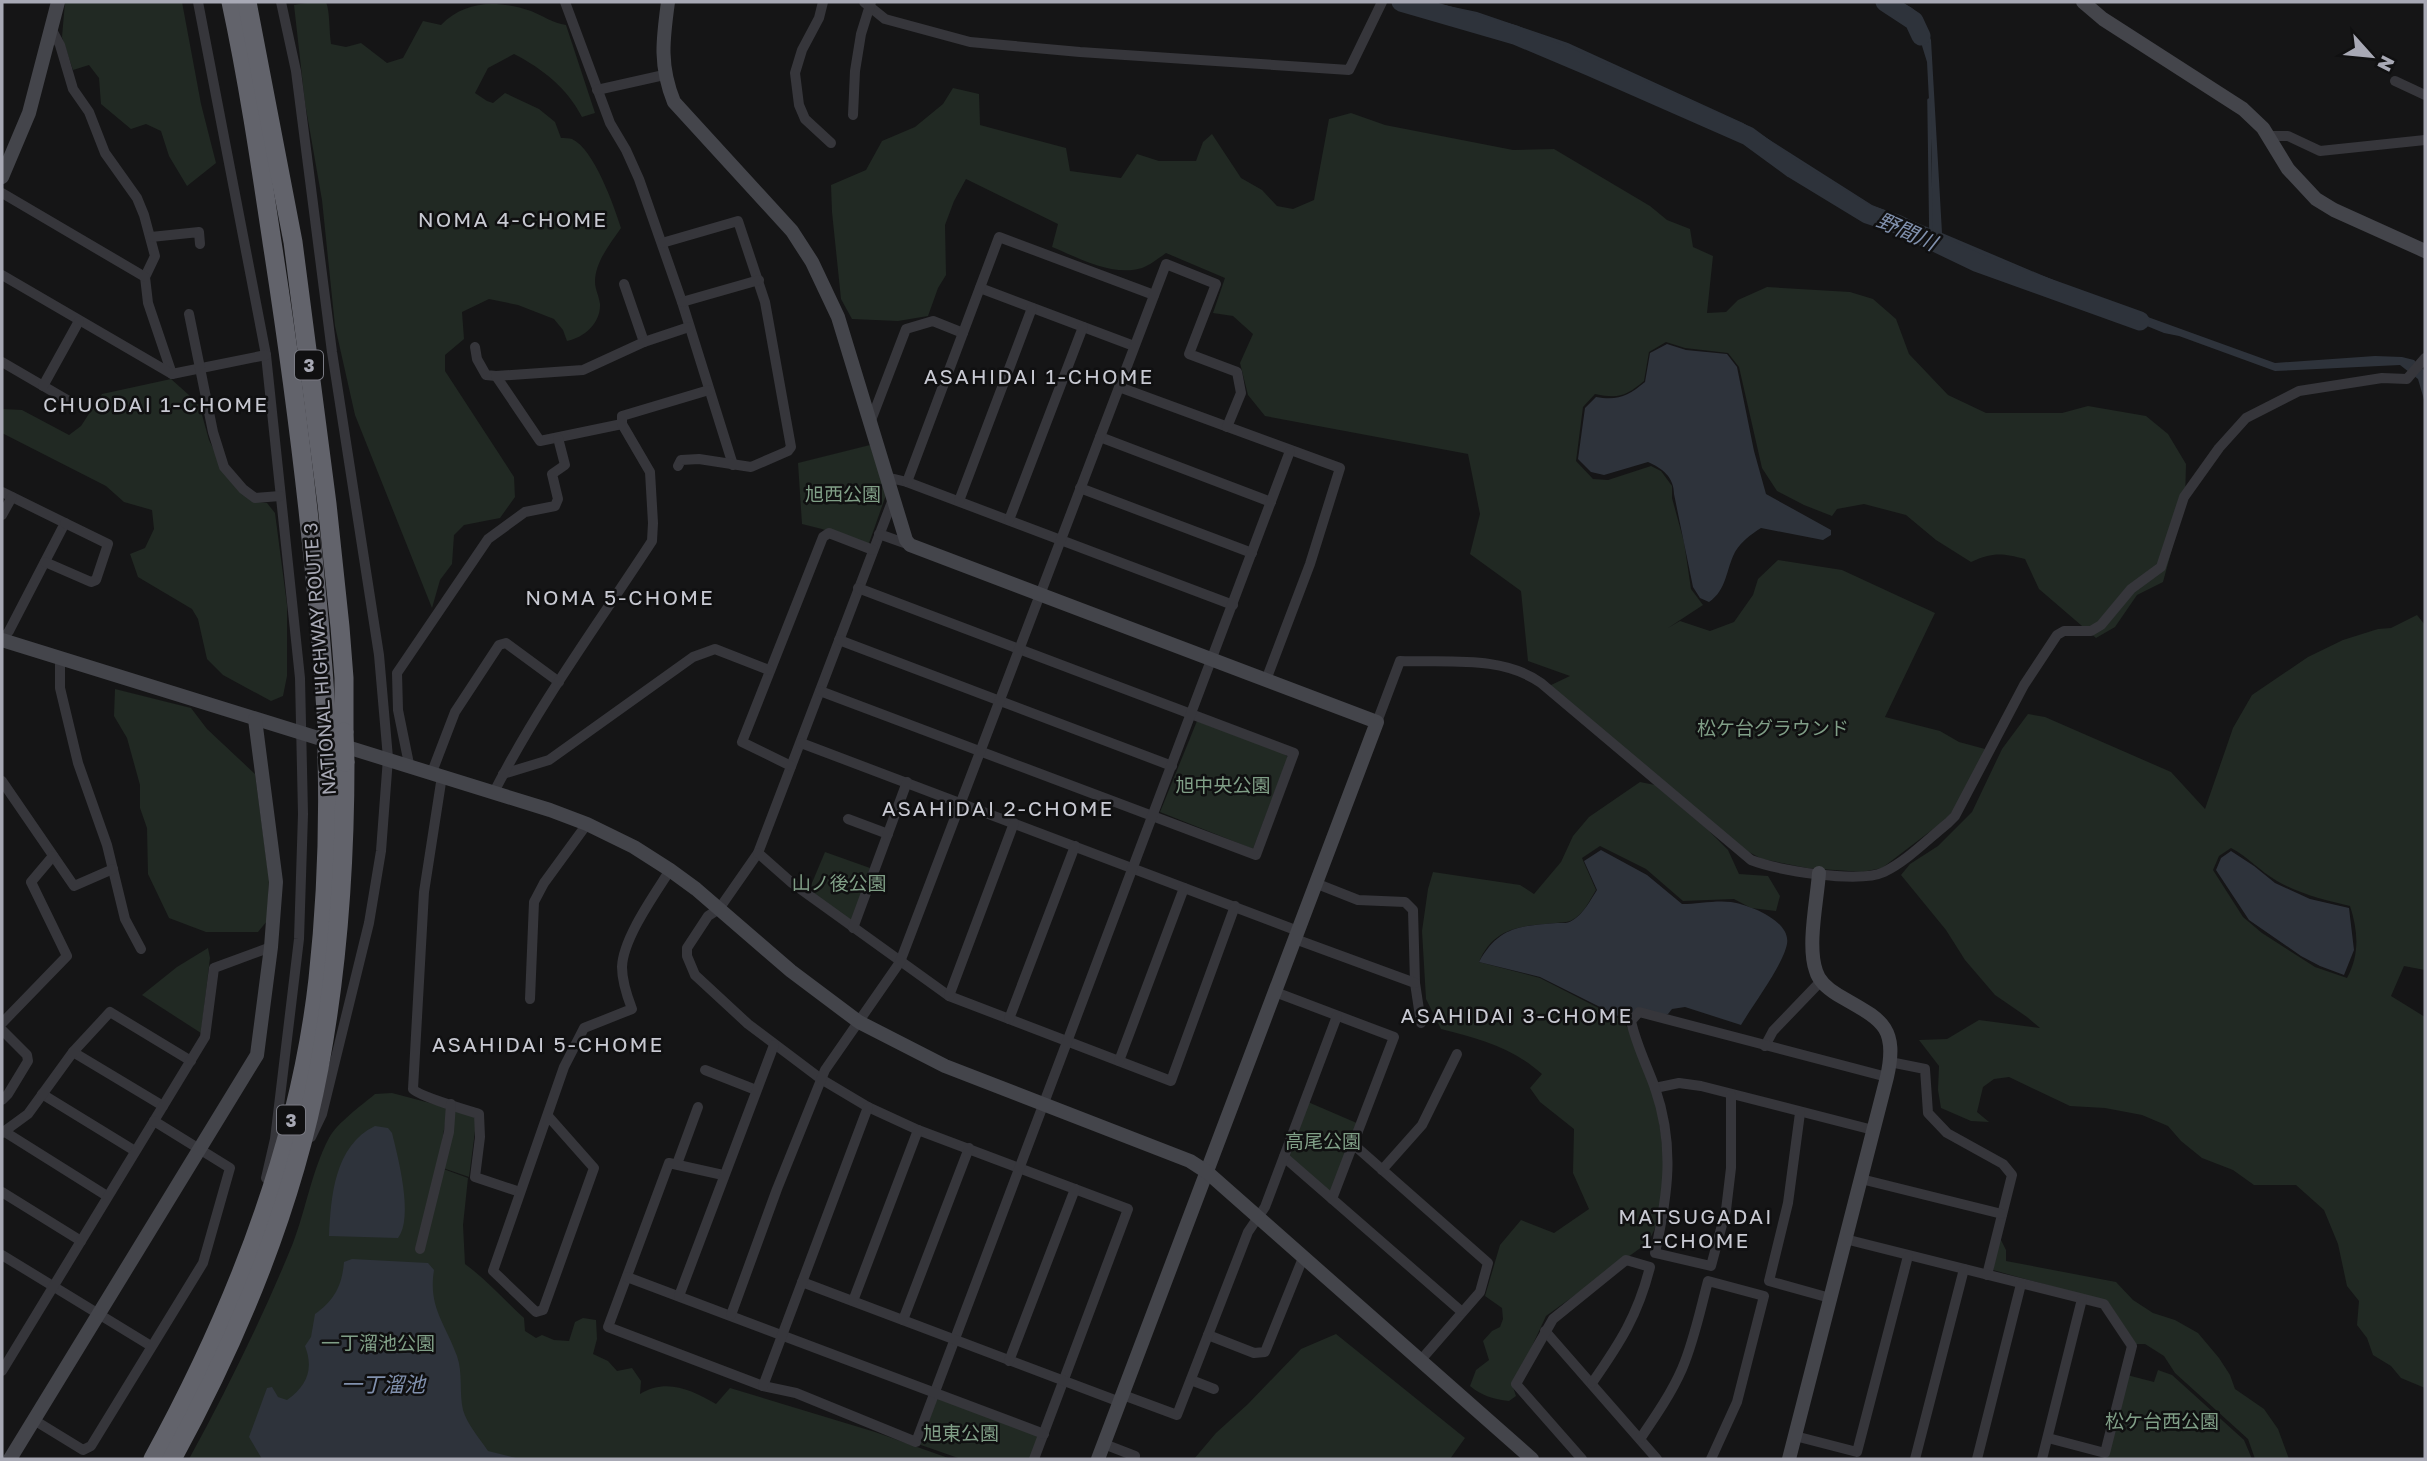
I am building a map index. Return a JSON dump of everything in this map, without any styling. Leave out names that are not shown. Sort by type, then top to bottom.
[{"type":"highway","name":"NATIONAL HIGHWAY ROUTE 3","points":[[172,1459],[202,1405],[233,1339],[263,1266],[291,1181],[319,1068],[332,988],[341,887],[335,729],[307,496],[267,208],[231,2]]},
{"type":"highway","name":"NATIONAL HIGHWAY ROUTE 3","points":[[247,2],[293,242],[327,504],[344,678],[335,729]]},
{"type":"highway","name":"NATIONAL HIGHWAY ROUTE 3","points":[[153,1459],[180,1410],[247,1258],[292,1116],[318,982],[328,822],[336,759]]},
{"type":"street","points":[[2,177],[29,113],[58,2]]},
{"type":"street","points":[[198,2],[265,355],[300,678],[303,814],[297,963],[275,1139],[247,1258]]},
{"type":"street","points":[[281,2],[296,71],[332,352],[379,654],[388,758],[381,851],[369,923],[322,1114],[291,1181]]},
{"type":"street","points":[[565,2],[610,123],[639,179],[682,302],[733,464]]},
{"type":"street","points":[[668,2],[662,61],[674,102],[756,189],[792,231],[812,262],[838,317],[886,477],[906,540],[910,545]]},
{"type":"street","points":[[823,2],[819,18],[802,50],[795,73],[799,105],[805,119],[831,143]]},
{"type":"street","points":[[868,3],[885,19],[899,25],[932,30],[970,42],[1349,70],[1382,2]]},
{"type":"street","points":[[2083,2],[2103,19],[2243,108],[2269,136],[2288,169],[2316,199],[2334,210],[2425,251]]},
{"type":"street","points":[[853,115],[859,46],[868,3]]},
{"type":"street","points":[[52,30],[60,45],[73,89],[89,112],[105,153],[137,198],[151,237],[155,256],[145,277],[148,303],[172,374]]},
{"type":"street","points":[[597,90],[664,75]]},
{"type":"street","points":[[2395,81],[2425,95]]},
{"type":"street","points":[[2269,136],[2288,136],[2320,151],[2425,140]]},
{"type":"street","points":[[2,193],[145,277]]},
{"type":"street","points":[[662,243],[738,221],[759,280],[791,447],[788,452],[751,467],[699,459],[681,460],[678,466]]},
{"type":"street","points":[[151,237],[199,227],[200,244]]},
{"type":"street","points":[[907,481],[999,237],[1154,295]]},
{"type":"street","points":[[731,1315],[825,1070],[900,962],[1166,264],[1216,284],[1189,354],[1237,372],[1241,393],[1227,427]]},
{"type":"street","points":[[2,275],[172,374],[265,355]]},
{"type":"street","points":[[682,302],[759,280]]},
{"type":"street","points":[[624,284],[644,342]]},
{"type":"street","points":[[980,288],[1134,346]]},
{"type":"street","points":[[959,501],[1032,308]]},
{"type":"street","points":[[189,314],[213,432],[224,467],[243,489],[255,498],[280,496]]},
{"type":"street","points":[[43,386],[79,321]]},
{"type":"street","points":[[870,423],[906,329],[933,321],[963,333]]},
{"type":"street","points":[[475,347],[477,359],[486,375],[583,370],[644,342],[689,327]]},
{"type":"street","points":[[1009,520],[1083,327]]},
{"type":"street","points":[[1098,1459],[1401,662],[1491,664],[1519,669],[1541,683],[1751,860],[1765,865],[1819,873],[1868,876],[1885,872],[1948,823],[1960,808],[2007,716],[2057,635],[2064,631],[2091,631],[2101,625],[2131,589],[2161,567],[2184,497],[2219,448],[2246,418],[2299,391],[2382,378],[2407,379],[2425,358]]},
{"type":"street","points":[[2,362],[69,401]]},
{"type":"street","points":[[496,376],[540,441],[622,424]]},
{"type":"street","points":[[1119,387],[1339,468],[1310,564],[1266,680]]},
{"type":"street","points":[[494,792],[559,682],[652,541],[650,472],[622,424],[622,416],[709,390]]},
{"type":"street","points":[[409,764],[398,710],[397,673],[488,539],[525,512],[555,506],[558,499],[552,474],[565,465],[558,438]]},
{"type":"street","points":[[1100,438],[1271,502]]},
{"type":"street","points":[[723,1175],[669,1163],[608,1327],[763,1386],[796,1393],[916,1443],[1290,451]]},
{"type":"street","points":[[886,477],[907,481],[1233,605]]},
{"type":"street","points":[[1080,488],[1252,553]]},
{"type":"street","points":[[2,515],[7,494],[108,544],[96,580],[90,582],[45,562]]},
{"type":"street","points":[[893,499],[758,853],[719,909],[708,916],[687,947],[687,956],[695,975],[774,1045],[821,1079],[868,1107],[918,1130],[1128,1209],[1034,1459]]},
{"type":"street","points":[[65,523],[2,640],[409,764],[587,824],[634,847],[670,870],[791,971],[859,1022],[945,1066],[1190,1161],[1207,1172],[1532,1459]]},
{"type":"street","points":[[791,766],[742,741],[823,537],[830,533],[873,550]]},
{"type":"street","points":[[879,534],[1377,722]]},
{"type":"street","points":[[820,691],[1256,855],[1294,753],[858,588]]},
{"type":"street","points":[[839,640],[1172,766]]},
{"type":"street","points":[[520,1192],[475,1177],[480,1137],[479,1114],[418,1095],[413,1089],[424,892],[437,774],[455,712],[499,645],[506,643],[559,682]]},
{"type":"street","points":[[503,774],[549,760],[693,657],[715,649],[769,670]]},
{"type":"street","points":[[60,659],[60,688],[72,738],[113,869],[125,919],[141,949]]},
{"type":"street","points":[[10,1459],[257,1055],[271,947],[275,873],[255,719]]},
{"type":"street","points":[[801,743],[1235,906],[1296,935],[1415,984]]},
{"type":"street","points":[[2,781],[74,886],[113,869]]},
{"type":"street","points":[[853,928],[907,782]]},
{"type":"street","points":[[848,819],[888,834]]},
{"type":"street","points":[[949,996],[1014,823]]},
{"type":"street","points":[[530,999],[534,902],[544,883],[587,824]]},
{"type":"street","points":[[1009,1019],[1075,846]]},
{"type":"street","points":[[758,853],[792,883],[949,996],[1171,1081],[1235,906]]},
{"type":"street","points":[[2,1023],[67,956],[32,882],[53,856]]},
{"type":"street","points":[[548,1116],[594,1168],[543,1310],[536,1312],[493,1270],[564,1067],[584,1028],[632,1009],[622,975],[622,963],[639,921],[670,870]]},
{"type":"street","points":[[1789,1459],[1890,1062],[1889,1037],[1879,1020],[1828,989],[1821,981],[1813,960],[1819,873]]},
{"type":"street","points":[[1315,883],[1358,901],[1405,902],[1413,910],[1415,984],[1421,1023]]},
{"type":"street","points":[[1119,1061],[1184,888]]},
{"type":"street","points":[[2,1371],[205,1037],[214,968],[271,947]]},
{"type":"street","points":[[1765,1046],[1773,1031],[1821,981]]},
{"type":"street","points":[[1275,992],[1394,1037],[1332,1199]]},
{"type":"street","points":[[107,1196],[3,1132],[28,1115],[73,1052],[110,1012],[191,1061]]},
{"type":"street","points":[[1731,1094],[1730,1178],[1726,1210],[1711,1266],[1655,1252],[1666,1202],[1667,1140],[1655,1088],[1631,1021],[1639,1012],[1887,1077]]},
{"type":"street","points":[[802,1282],[1063,1381],[1177,1415],[1248,1232],[1265,1207],[1337,1016]]},
{"type":"street","points":[[2,1030],[27,1055],[28,1061],[2,1100]]},
{"type":"street","points":[[679,1296],[774,1045]]},
{"type":"street","points":[[73,1052],[163,1106]]},
{"type":"street","points":[[1382,1170],[1422,1125],[1457,1054]]},
{"type":"street","points":[[1890,1062],[1925,1069],[1928,1113],[1947,1133],[2003,1164],[2012,1175],[1987,1275]]},
{"type":"street","points":[[705,1070],[756,1090]]},
{"type":"street","points":[[1655,1088],[1679,1083],[1873,1130]]},
{"type":"street","points":[[42,1094],[135,1151]]},
{"type":"street","points":[[420,1249],[449,1132],[451,1104]]},
{"type":"street","points":[[677,1164],[698,1107]]},
{"type":"street","points":[[763,1386],[868,1107]]},
{"type":"street","points":[[1800,1112],[1787,1203],[1769,1281],[1830,1298]]},
{"type":"street","points":[[34,1420],[83,1450],[91,1446],[203,1263],[230,1168],[154,1121]]},
{"type":"street","points":[[853,1301],[918,1130]]},
{"type":"street","points":[[1353,1144],[1488,1263],[1480,1292],[1420,1361]]},
{"type":"street","points":[[903,1320],[969,1148]]},
{"type":"street","points":[[1284,1157],[1462,1312]]},
{"type":"street","points":[[1861,1179],[2002,1214]]},
{"type":"street","points":[[1009,1361],[1075,1189]]},
{"type":"street","points":[[2,1192],[81,1241]]},
{"type":"street","points":[[1845,1239],[2104,1304],[2132,1346],[2105,1453],[2048,1438]]},
{"type":"street","points":[[1795,1436],[1857,1452],[1908,1255]]},
{"type":"street","points":[[1208,1335],[1254,1353],[1265,1352],[1303,1258]]},
{"type":"street","points":[[4,1260],[53,1286],[151,1346]]},
{"type":"street","points":[[1582,1459],[1516,1384],[1553,1319],[1626,1260],[1650,1267],[1641,1301],[1611,1356],[1592,1383]]},
{"type":"street","points":[[1915,1459],[1964,1269]]},
{"type":"street","points":[[627,1277],[1044,1434]]},
{"type":"street","points":[[1640,1439],[1666,1400],[1681,1371],[1694,1336],[1708,1281],[1764,1296],[1737,1402],[1710,1459]]},
{"type":"street","points":[[1977,1459],[2021,1284]]},
{"type":"street","points":[[2042,1459],[2082,1299]]},
{"type":"street","points":[[1545,1331],[1657,1459]]},
{"type":"street","points":[[1191,1380],[1214,1389]]},
{"type":"street","points":[[1104,1444],[1135,1456],[1134,1459]]},
{"type":"green space","points":[[65,2],[182,2],[201,104],[216,163],[187,186],[169,156],[161,131],[146,124],[131,129],[101,104],[99,78],[89,65],[73,70],[62,37]]},
{"type":"green space","points":[[326,2],[331,44],[346,47],[361,43],[387,63],[403,58],[423,21],[441,25],[461,11],[483,4],[519,7],[566,25],[595,113],[582,117],[569,97],[553,80],[514,54],[488,68],[475,93],[493,103],[505,93],[539,109],[555,122],[561,138],[572,139],[580,145],[602,179],[621,228],[598,267],[595,282],[600,304],[598,317],[590,329],[579,337],[567,341],[563,330],[554,319],[518,305],[489,299],[462,312],[464,339],[445,355],[445,371],[514,477],[515,497],[500,518],[464,525],[454,535],[452,564],[440,580],[432,608],[355,415],[335,326],[322,200],[305,103],[294,5]]},
{"type":"green space","name":"松ケ台グラウンド","points":[[953,88],[979,94],[980,125],[1066,148],[1070,171],[1121,178],[1137,154],[1159,161],[1196,161],[1203,142],[1212,134],[1241,178],[1262,190],[1277,206],[1293,209],[1314,200],[1329,119],[1351,113],[1385,125],[1513,150],[1554,149],[1650,206],[1667,220],[1690,229],[1693,247],[1713,256],[1707,313],[1726,312],[1738,300],[1767,287],[1850,292],[1873,299],[1896,319],[1909,354],[1948,395],[1986,413],[2062,413],[2088,406],[2146,416],[2168,434],[2186,464],[2185,501],[2163,582],[2137,595],[2115,627],[2096,638],[2039,589],[2025,559],[1998,554],[1971,562],[1936,540],[1906,515],[1864,504],[1837,509],[1832,516],[1777,491],[1762,468],[1739,367],[1728,353],[1685,348],[1666,342],[1649,352],[1644,381],[1622,395],[1595,394],[1583,407],[1576,461],[1593,479],[1608,480],[1651,466],[1661,471],[1672,486],[1672,498],[1684,542],[1691,589],[1703,605],[1668,628],[1680,621],[1710,631],[1734,622],[1753,595],[1758,579],[1778,560],[1842,570],[1935,613],[1885,717],[1940,731],[1959,742],[1985,749],[1959,804],[1945,820],[1882,868],[1862,872],[1807,868],[1762,859],[1745,850],[1549,686],[1570,676],[1528,661],[1521,591],[1470,554],[1480,514],[1468,454],[1265,416],[1248,395],[1240,363],[1253,334],[1233,316],[1213,313],[1225,278],[1166,253],[1145,267],[1131,270],[1108,268],[1085,261],[1052,247],[1058,224],[966,179],[945,225],[946,275],[928,316],[898,321],[852,319],[841,299],[831,185],[866,170],[882,141],[915,127],[943,104]]},
{"type":"green space","points":[[171,379],[199,404],[209,440],[216,454],[251,501],[267,503],[275,513],[287,605],[287,676],[283,696],[271,701],[223,675],[207,659],[198,619],[192,609],[138,577],[130,554],[145,548],[154,529],[152,510],[124,502],[106,486],[2,433],[2,409],[22,410],[69,435],[81,426],[102,394]]},
{"type":"green space","name":"旭西公園","points":[[870,445],[886,495],[868,546],[802,524],[798,463]]},
{"type":"green space","points":[[2417,615],[2425,625],[2425,970],[2404,966],[2391,996],[2425,1017],[2425,1388],[2401,1378],[2391,1366],[2373,1355],[2367,1338],[2357,1325],[2359,1301],[2347,1286],[2338,1244],[2324,1210],[2296,1185],[2254,1185],[2233,1170],[2202,1158],[2168,1126],[2142,1115],[2105,1108],[2070,1106],[2009,1077],[1994,1079],[1983,1087],[1977,1112],[1989,1122],[1971,1121],[1941,1108],[1938,1090],[1939,1066],[1919,1040],[1947,1039],[1979,1020],[2040,1028],[1995,995],[1901,875],[1910,864],[1938,846],[1972,812],[2002,749],[2028,714],[2045,717],[2171,772],[2205,809],[2233,728],[2252,695],[2308,657],[2343,640],[2378,629],[2391,628]],"holes":[[[2231,848],[2286,886],[2350,906],[2355,924],[2356,951],[2347,978],[2315,967],[2262,933],[2243,917],[2213,870],[2219,856]]]},
{"type":"green space","points":[[115,689],[191,708],[207,729],[255,774],[269,879],[267,921],[258,932],[206,932],[169,918],[148,874],[147,828],[140,808],[140,785],[127,738],[114,716]]},
{"type":"green space","name":"旭中央公園","points":[[1197,721],[1288,757],[1253,849],[1160,812]]},
{"type":"green space","points":[[1640,782],[1655,785],[1707,829],[1728,850],[1739,874],[1768,876],[1780,896],[1776,911],[1751,908],[1734,899],[1683,901],[1646,869],[1600,846],[1582,858],[1596,890],[1580,914],[1568,922],[1511,930],[1493,941],[1485,950],[1479,962],[1540,978],[1622,1020],[1635,1040],[1646,1067],[1661,1131],[1663,1165],[1662,1196],[1657,1223],[1646,1244],[1546,1316],[1513,1387],[1516,1396],[1509,1401],[1498,1399],[1483,1395],[1470,1386],[1476,1370],[1489,1360],[1483,1341],[1500,1327],[1503,1319],[1502,1308],[1485,1296],[1500,1245],[1521,1220],[1554,1233],[1589,1209],[1573,1173],[1574,1129],[1540,1102],[1530,1088],[1542,1074],[1507,1051],[1441,1029],[1426,999],[1422,931],[1428,889],[1433,872],[1520,885],[1534,894],[1561,862],[1573,836],[1589,817]]},
{"type":"green space","name":"山ノ後公園","points":[[825,852],[870,868],[852,922],[809,890]]},
{"type":"green space","points":[[208,948],[210,958],[201,1033],[142,995],[177,967]]},
{"type":"green space","name":"一丁溜池公園","points":[[392,1093],[445,1107],[447,1111],[438,1167],[468,1178],[463,1225],[465,1264],[524,1318],[525,1331],[536,1338],[542,1335],[554,1340],[569,1341],[575,1322],[583,1318],[596,1320],[597,1339],[593,1354],[608,1361],[617,1371],[632,1368],[641,1381],[640,1394],[650,1389],[669,1386],[688,1390],[716,1404],[730,1388],[875,1432],[951,1459],[189,1459],[244,1352],[281,1271],[329,1138],[344,1120],[375,1094]]},
{"type":"green space","name":"高尾公園","points":[[1308,1102],[1359,1124],[1332,1197],[1287,1156]]},
{"type":"green space","points":[[454,1108],[477,1116],[469,1177],[443,1168]]},
{"type":"green space","points":[[2000,1238],[2006,1250],[2006,1261],[2116,1282],[2133,1300],[2153,1313],[2175,1320],[2198,1333],[2219,1358],[2235,1389],[2264,1409],[2278,1429],[2289,1459],[2255,1459],[2248,1439],[2175,1373],[2164,1356],[2145,1344],[2136,1344],[2108,1302],[1993,1270]]},
{"type":"green space","points":[[1336,1334],[1465,1438],[1450,1459],[1194,1459],[1216,1433],[1301,1349]]},
{"type":"green space","name":"松ケ台西公園","points":[[2158,1370],[2172,1375],[2244,1440],[2252,1459],[2106,1459],[2127,1375],[2154,1382]]},
{"type":"green space","name":"旭東公園","points":[[937,1395],[1041,1436],[1032,1459],[961,1459],[918,1444]]},
{"type":"water","name":"野間川","points":[[1404,2],[1430,2],[1477,12],[1568,43],[1743,123],[1872,205],[1932,229],[1932,158],[1927,62],[1919,36],[1905,13],[1888,2],[1905,5],[1921,17],[1931,40],[1942,233],[2098,299],[2275,363],[2375,356],[2414,360],[2425,371],[2425,403],[2418,379],[2400,365],[2275,371],[2164,333],[1868,212],[1748,133],[1597,62],[1495,25]]},
{"type":"water","points":[[1667,344],[1686,350],[1727,354],[1737,367],[1754,451],[1766,494],[1831,530],[1831,535],[1823,540],[1761,528],[1738,548],[1723,585],[1709,602],[1700,598],[1693,587],[1672,483],[1666,474],[1648,462],[1604,475],[1591,472],[1578,459],[1585,408],[1596,397],[1617,398],[1639,387],[1645,382],[1650,353]]},
{"type":"water","points":[[1601,850],[1647,875],[1682,904],[1731,902],[1768,916],[1783,928],[1787,936],[1784,953],[1774,974],[1741,1025],[1685,1007],[1672,1009],[1668,1014],[1624,1019],[1540,977],[1479,962],[1494,941],[1512,930],[1532,925],[1567,923],[1577,917],[1597,890],[1584,861]]},
{"type":"water","points":[[2231,851],[2275,883],[2310,899],[2349,908],[2354,950],[2344,975],[2301,956],[2249,920],[2216,870],[2221,858]]},
{"type":"water","points":[[375,1126],[388,1128],[392,1133],[405,1202],[403,1229],[398,1238],[329,1236],[331,1205],[343,1159],[361,1135]]},
{"type":"water","name":"一丁溜池","points":[[352,1259],[428,1263],[434,1270],[435,1305],[459,1362],[465,1415],[488,1451],[520,1459],[262,1459],[249,1437],[267,1388],[272,1387],[278,1397],[287,1400],[304,1383],[309,1370],[305,1346],[311,1337],[315,1314],[332,1297],[339,1285],[344,1262]]},
{"type":"waterway","name":"野間川","points":[[1401,2],[1515,35],[1591,67],[1748,136],[1793,169],[1867,214],[1897,224],[1976,262],[2140,321]]},
{"type":"waterway","points":[[1885,2],[1914,21],[1921,36]]},
{"type":"waterway","points":[[1929,100],[1931,240]]},
{"type":"district","name":"NOMA 4-CHOME","points":[[513,219]]},
{"type":"district","name":"ASAHIDAI 1-CHOME","points":[[1039,376]]},
{"type":"district","name":"CHUODAI 1-CHOME","points":[[156,404]]},
{"type":"district","name":"NOMA 5-CHOME","points":[[620,597]]},
{"type":"district","name":"ASAHIDAI 2-CHOME","points":[[998,808]]},
{"type":"district","name":"ASAHIDAI 3-CHOME","points":[[1517,1015]]},
{"type":"district","name":"ASAHIDAI 5-CHOME","points":[[548,1044]]},
{"type":"district","name":"MATSUGADAI 1-CHOME","points":[[1696,1228]]}]
